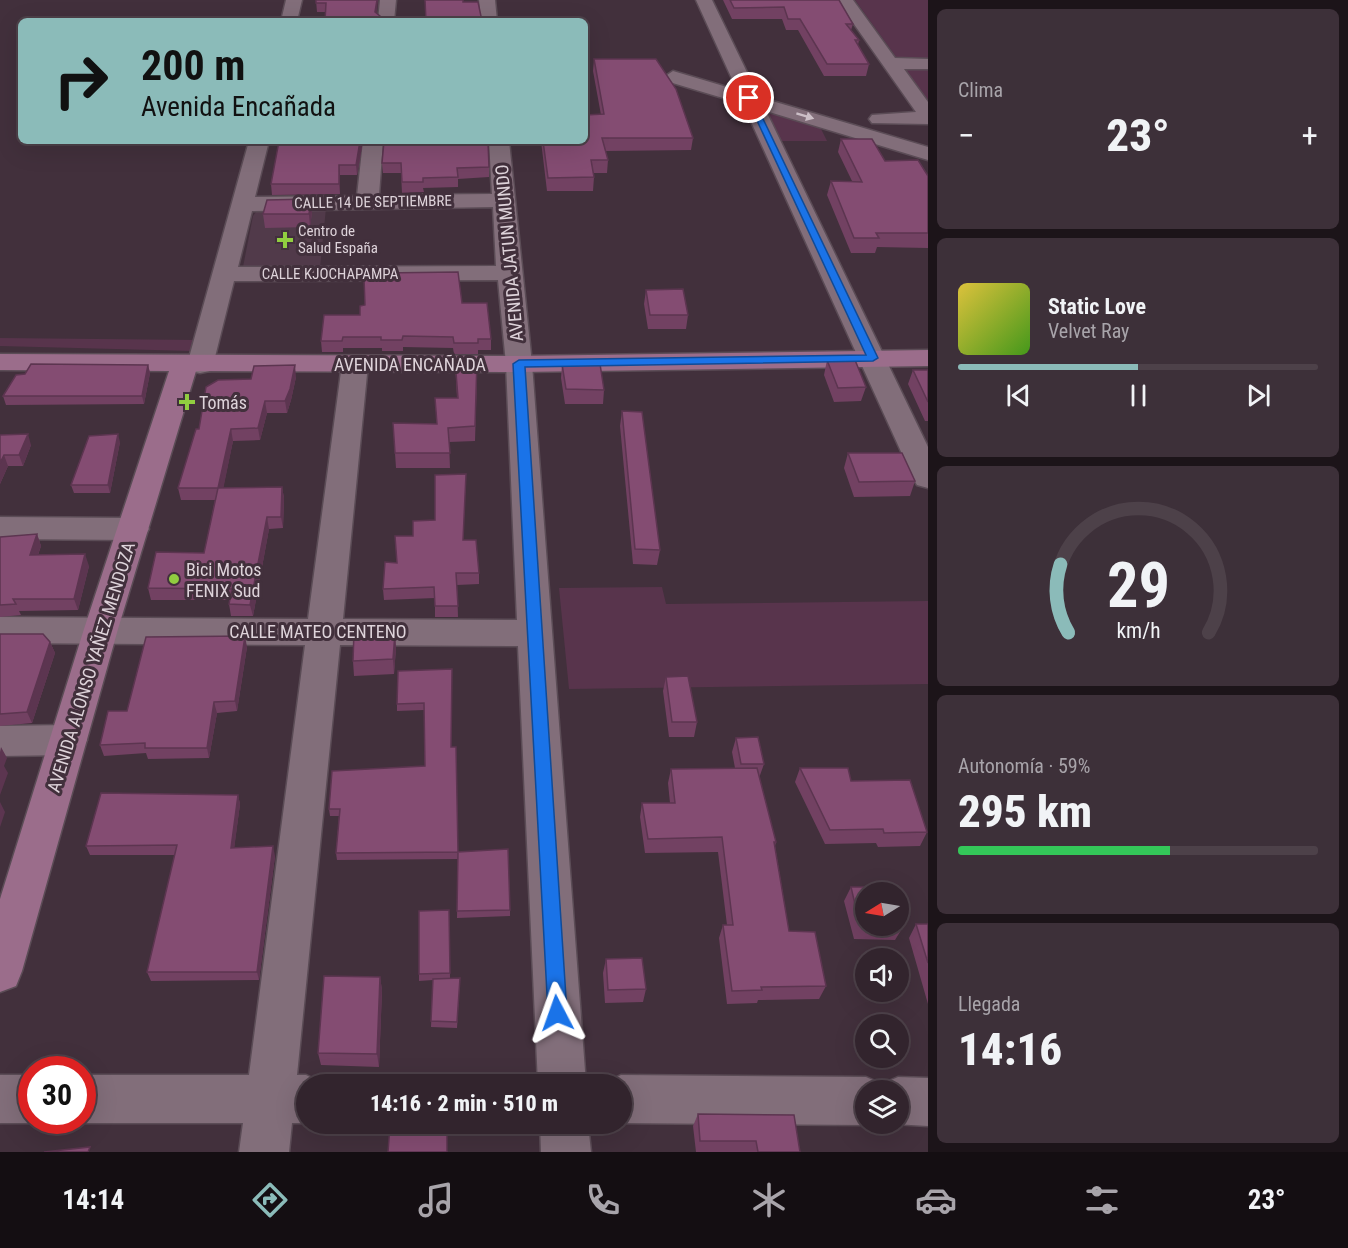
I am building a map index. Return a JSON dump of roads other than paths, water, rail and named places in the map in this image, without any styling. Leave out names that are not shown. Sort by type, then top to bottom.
[{"type":"main road","name":"AVENIDA ENCAÑADA","points":[[0,362],[519,364],[928,358]]},
{"type":"main road","name":"AVENIDA ALONSO YAÑEZ MENDOZA","points":[[2,954],[133,529],[192,364]]},
{"type":"street","points":[[290,18],[294,0]]},
{"type":"street","points":[[386,18],[388,0]]},
{"type":"street","points":[[487,0],[489,18]]},
{"type":"street","points":[[704,0],[738,74],[754,90],[928,478]]},
{"type":"street","points":[[845,0],[928,117]]},
{"type":"street","points":[[890,63],[928,64]]},
{"type":"street","points":[[673,78],[754,90],[928,154]]},
{"type":"street","points":[[857,112],[928,136]]},
{"type":"street","points":[[879,119],[928,117]]},
{"type":"street","name":"AVENIDA ALONSO YAÑEZ MENDOZA","points":[[192,364],[224,274],[258,144]]},
{"type":"street","points":[[367,201],[373,144]]},
{"type":"street","name":"AVENIDA JATUN MUNDO","points":[[500,144],[509,273],[519,364],[561,1074]]},
{"type":"street","name":"CALLE 14 DE SEPTIEMBRE","points":[[243,204],[503,200]]},
{"type":"street","name":"CALLE KJOCHAPAMPA","points":[[224,274],[509,273]]},
{"type":"street","points":[[264,1152],[288,1099],[323,631],[354,364]]},
{"type":"street","points":[[0,528],[133,529]]},
{"type":"street","name":"CALLE MATEO CENTENO","points":[[0,630],[534,633]]},
{"type":"street","points":[[0,741],[68,740]]},
{"type":"street","points":[[0,1099],[18,1099]]},
{"type":"street","points":[[96,1099],[288,1099]]},
{"type":"street","points":[[632,1099],[855,1101]]},
{"type":"street","points":[[909,1101],[928,1102]]},
{"type":"street","points":[[565,1134],[566,1152]]},
{"type":"place","name":"Centro de Salud España","points":[[285,240]]},
{"type":"place","name":"Tomás","points":[[187,402]]},
{"type":"place","name":"Bici Motos FENIX Sud","points":[[174,579]]}]
